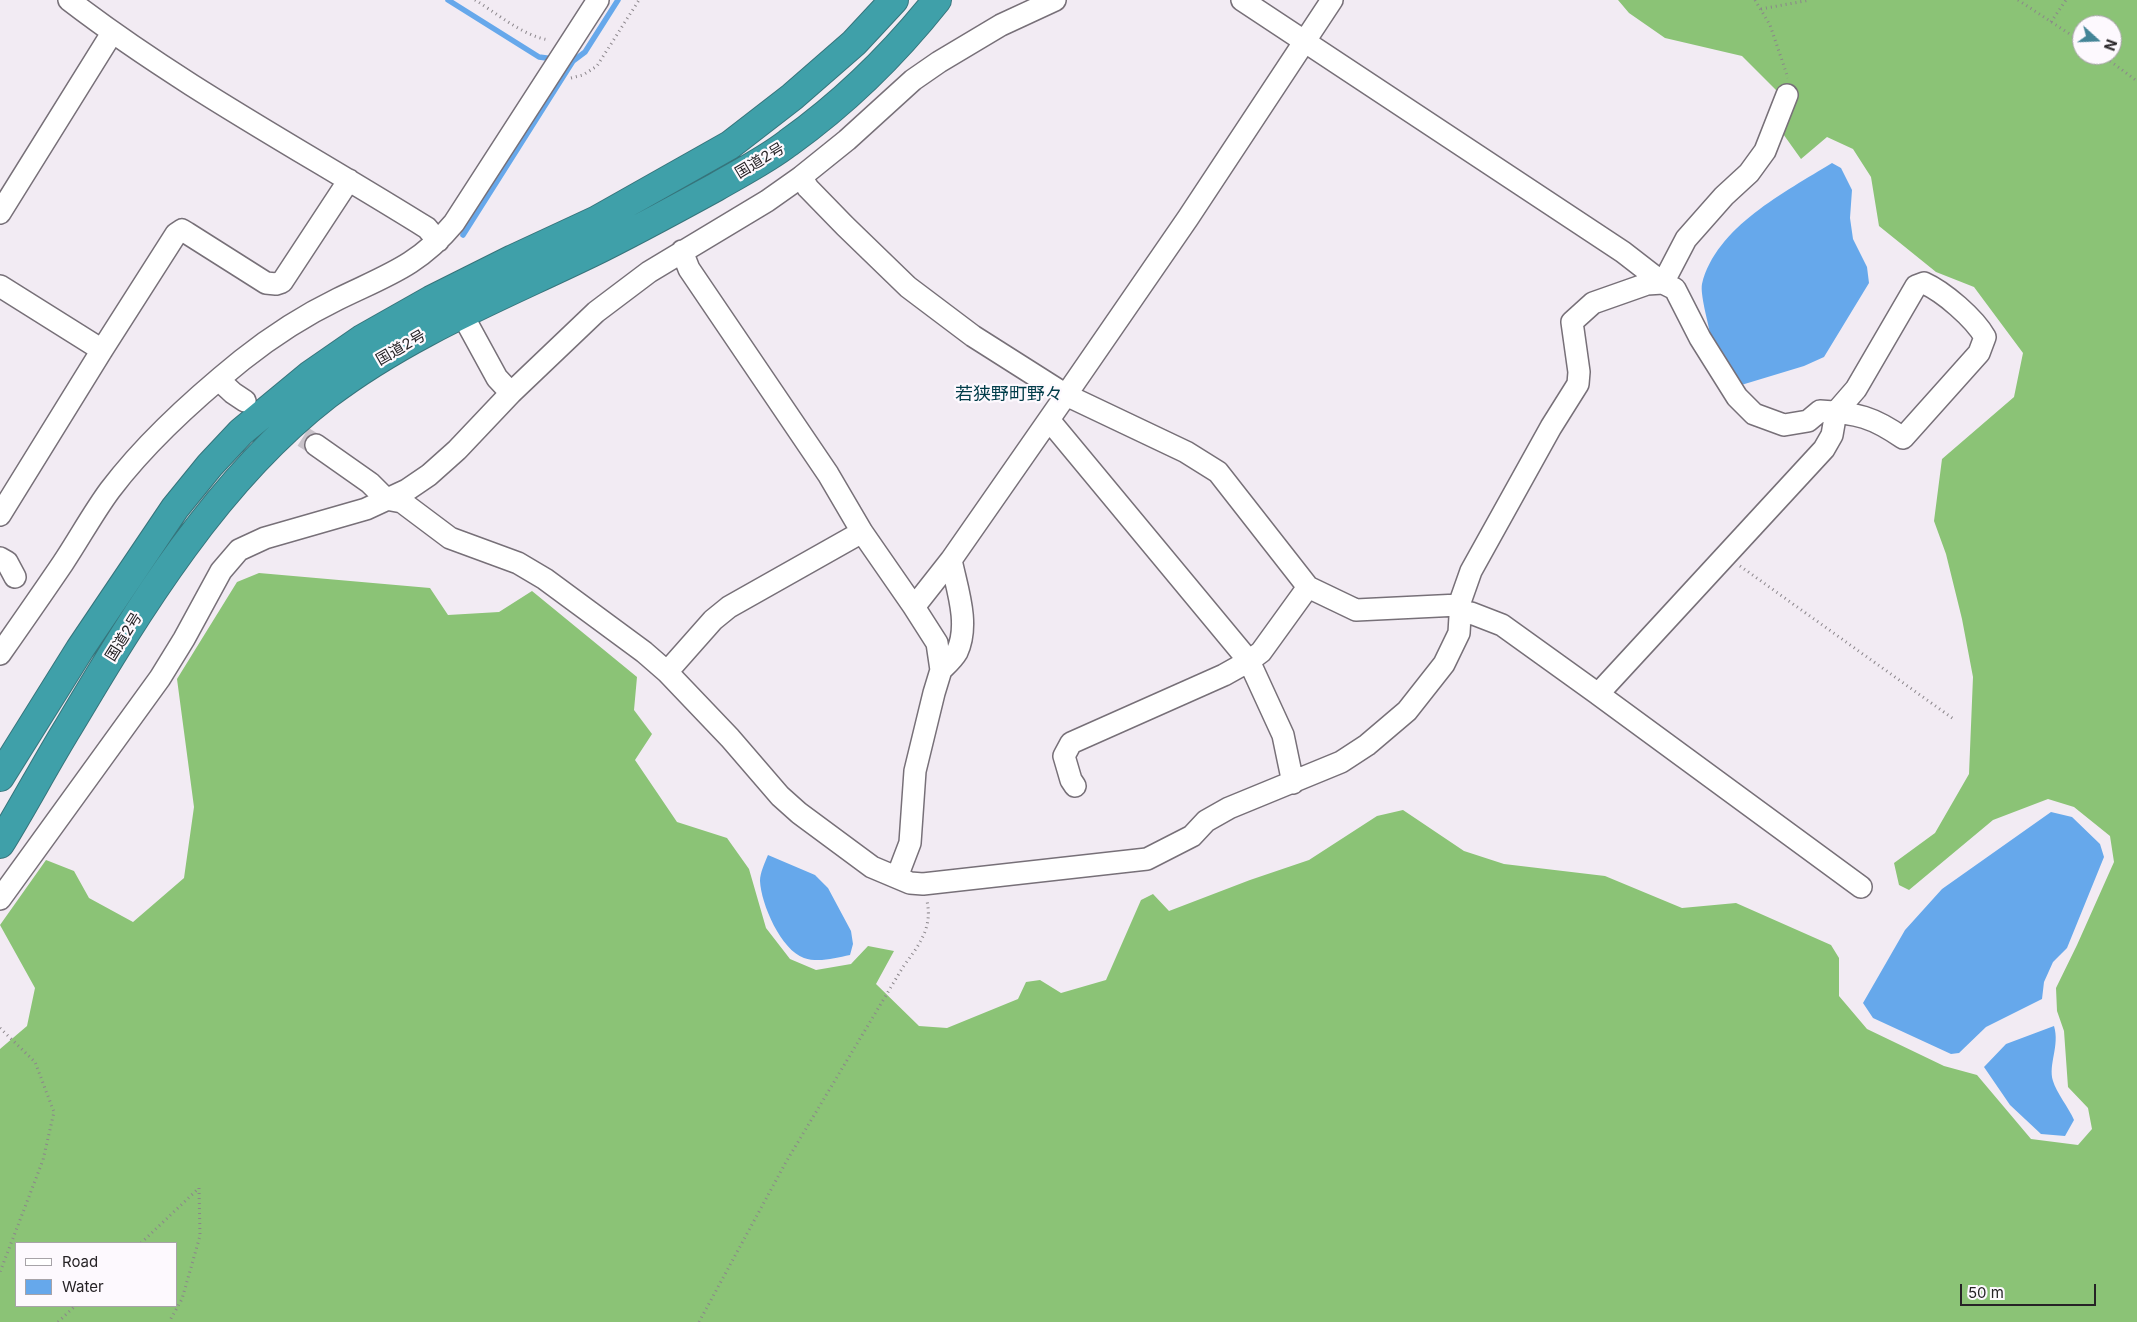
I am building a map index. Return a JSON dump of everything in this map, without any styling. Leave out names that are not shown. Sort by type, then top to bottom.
[{"type":"highway","name":"国道2号","points":[[0,778],[80,648],[175,508],[210,466],[242,432],[310,375],[362,339],[431,300],[513,258],[597,220],[730,145],[792,97],[854,43],[894,0]]},
{"type":"highway","name":"国道2号","points":[[0,844],[25,804],[68,726],[176,557],[233,486],[281,436],[327,396],[386,356],[462,314],[652,223],[786,145],[839,104],[882,64],[937,0]]},
{"type":"street","points":[[69,0],[112,33],[240,116],[427,228],[438,241]]},
{"type":"street","points":[[0,654],[116,484],[132,464],[187,407],[242,360],[300,320],[398,271],[421,256],[438,241],[454,223],[565,60],[598,0]]},
{"type":"street","points":[[0,899],[160,678],[184,639],[221,571],[239,550],[265,538],[366,508],[407,490],[429,475],[457,450],[511,392],[596,312],[649,272],[735,221],[801,178],[847,140],[913,80],[1001,25],[1055,0]]},
{"type":"street","points":[[1242,0],[1623,252],[1663,283],[1675,289],[1700,338],[1737,398],[1754,414],[1784,425],[1808,421],[1820,411],[1836,412],[1848,413],[1882,423],[1903,438],[1979,353],[1985,336],[1980,327],[1936,289],[1924,283],[1916,286],[1856,390],[1836,412],[1832,435],[1824,449],[1598,694]]},
{"type":"street","points":[[914,607],[951,560],[1049,420],[1188,218],[1332,0]]},
{"type":"street","points":[[0,213],[112,33]]},
{"type":"street","points":[[1663,283],[1686,239],[1724,196],[1749,173],[1765,151],[1787,95]]},
{"type":"street","points":[[801,178],[808,188],[845,226],[908,287],[972,336],[1066,395],[1186,452],[1218,472],[1308,587],[1356,610],[1459,610],[1502,625],[1861,887]]},
{"type":"street","points":[[0,515],[176,234],[182,230],[266,283],[276,284],[282,282],[348,180]]},
{"type":"street","points":[[682,251],[689,269],[828,474],[862,532],[937,642],[941,670],[915,771],[910,843],[896,877]]},
{"type":"street","points":[[316,445],[370,483],[386,499],[402,502],[450,538],[483,552],[518,563],[545,579],[625,638],[667,672],[730,738],[780,796],[799,814],[872,867],[910,883],[923,884],[1147,859],[1192,836],[1206,821],[1229,808],[1293,783],[1347,758],[1367,745],[1407,711],[1444,664],[1459,633],[1459,610],[1471,571],[1551,427],[1578,384],[1580,372],[1572,322],[1593,303],[1647,284],[1663,283]]},
{"type":"street","points":[[0,286],[102,350]]},
{"type":"street","points":[[462,314],[497,378],[511,392]]},
{"type":"street","points":[[219,380],[233,394],[245,401]]},
{"type":"street","points":[[1049,420],[1249,661],[1283,735],[1293,783]]},
{"type":"street","points":[[667,672],[713,620],[730,607],[862,532]]},
{"type":"street","points":[[0,558],[7,562],[15,577]]},
{"type":"street","points":[[941,670],[956,654],[961,639],[963,620],[951,560]]},
{"type":"street","points":[[1075,786],[1071,780],[1064,756],[1071,743],[1224,675],[1249,661],[1261,652],[1308,587]]},
{"type":"path","points":[[475,0],[538,38],[583,75],[597,66],[639,0]]},
{"type":"path","points":[[1756,0],[1770,25],[1790,84],[1787,95]]},
{"type":"path","points":[[1761,9],[1810,0]]},
{"type":"path","points":[[2018,0],[2072,36]]},
{"type":"path","points":[[2051,22],[2066,0]]},
{"type":"path","points":[[2115,65],[2137,81]]},
{"type":"path","points":[[1726,556],[1955,720]]},
{"type":"path","points":[[699,1322],[786,1162],[898,975],[922,941],[930,914],[923,884]]},
{"type":"path","points":[[0,1028],[35,1062],[54,1112],[43,1160],[0,1272]]},
{"type":"path","points":[[142,1242],[199,1188],[200,1236],[182,1299],[178,1306]]},
{"type":"path","points":[[58,1322],[74,1307]]},
{"type":"path","points":[[169,1322],[177,1307]]},
{"type":"green space","points":[[1618,0],[2137,0],[2137,1322],[0,1322],[0,1049],[27,1026],[35,988],[0,925],[46,860],[74,871],[89,898],[133,922],[184,878],[194,807],[177,679],[237,582],[259,573],[430,588],[448,615],[499,612],[532,591],[637,677],[634,710],[652,734],[635,760],[677,822],[727,838],[749,869],[766,928],[790,959],[816,970],[851,964],[868,946],[894,951],[876,984],[919,1026],[947,1028],[1018,999],[1026,982],[1040,980],[1061,993],[1106,980],[1141,900],[1153,894],[1169,911],[1309,860],[1377,816],[1403,810],[1464,851],[1504,864],[1605,876],[1682,908],[1736,903],[1831,945],[1839,958],[1839,996],[1867,1029],[1944,1066],[1977,1075],[2031,1139],[2078,1145],[2092,1129],[2088,1108],[2068,1087],[2064,1031],[2057,1011],[2056,988],[2114,862],[2110,836],[2074,807],[2048,799],[1993,820],[1909,890],[1899,885],[1894,863],[1935,833],[1969,774],[1973,677],[1962,619],[1946,554],[1934,521],[1942,459],[2014,397],[2023,353],[1974,287],[1936,272],[1879,226],[1871,177],[1853,149],[1827,137],[1801,159],[1781,131],[1790,104],[1742,56],[1665,38],[1629,13]]},
{"type":"water","points":[[1832,163],[1841,168],[1852,190],[1850,218],[1853,239],[1867,267],[1869,283],[1824,357],[1804,366],[1738,386],[1708,338],[1710,333],[1703,301],[1702,284],[1710,264],[1722,245],[1737,228],[1755,213]]},
{"type":"water","points":[[2051,812],[2072,817],[2100,844],[2104,857],[2067,948],[2053,962],[2044,982],[2042,999],[1986,1027],[1959,1053],[1951,1054],[1873,1018],[1863,1003],[1905,930],[1942,889]]},
{"type":"water","points":[[768,855],[815,875],[828,888],[851,931],[853,944],[850,955],[815,960],[804,958],[788,946],[780,936],[768,913],[761,891],[761,875]]},
{"type":"water","points":[[2054,1026],[2056,1041],[2052,1068],[2053,1081],[2074,1120],[2065,1136],[2041,1134],[2010,1105],[1984,1067],[2006,1044]]},
{"type":"waterway","points":[[448,0],[539,57],[554,59]]},
{"type":"waterway","points":[[463,235],[573,61],[585,52],[618,0]]},
{"type":"tunnel","points":[[276,420],[316,445]]},
{"type":"district","name":"若狭野町野々","points":[[1009,395]]}]
